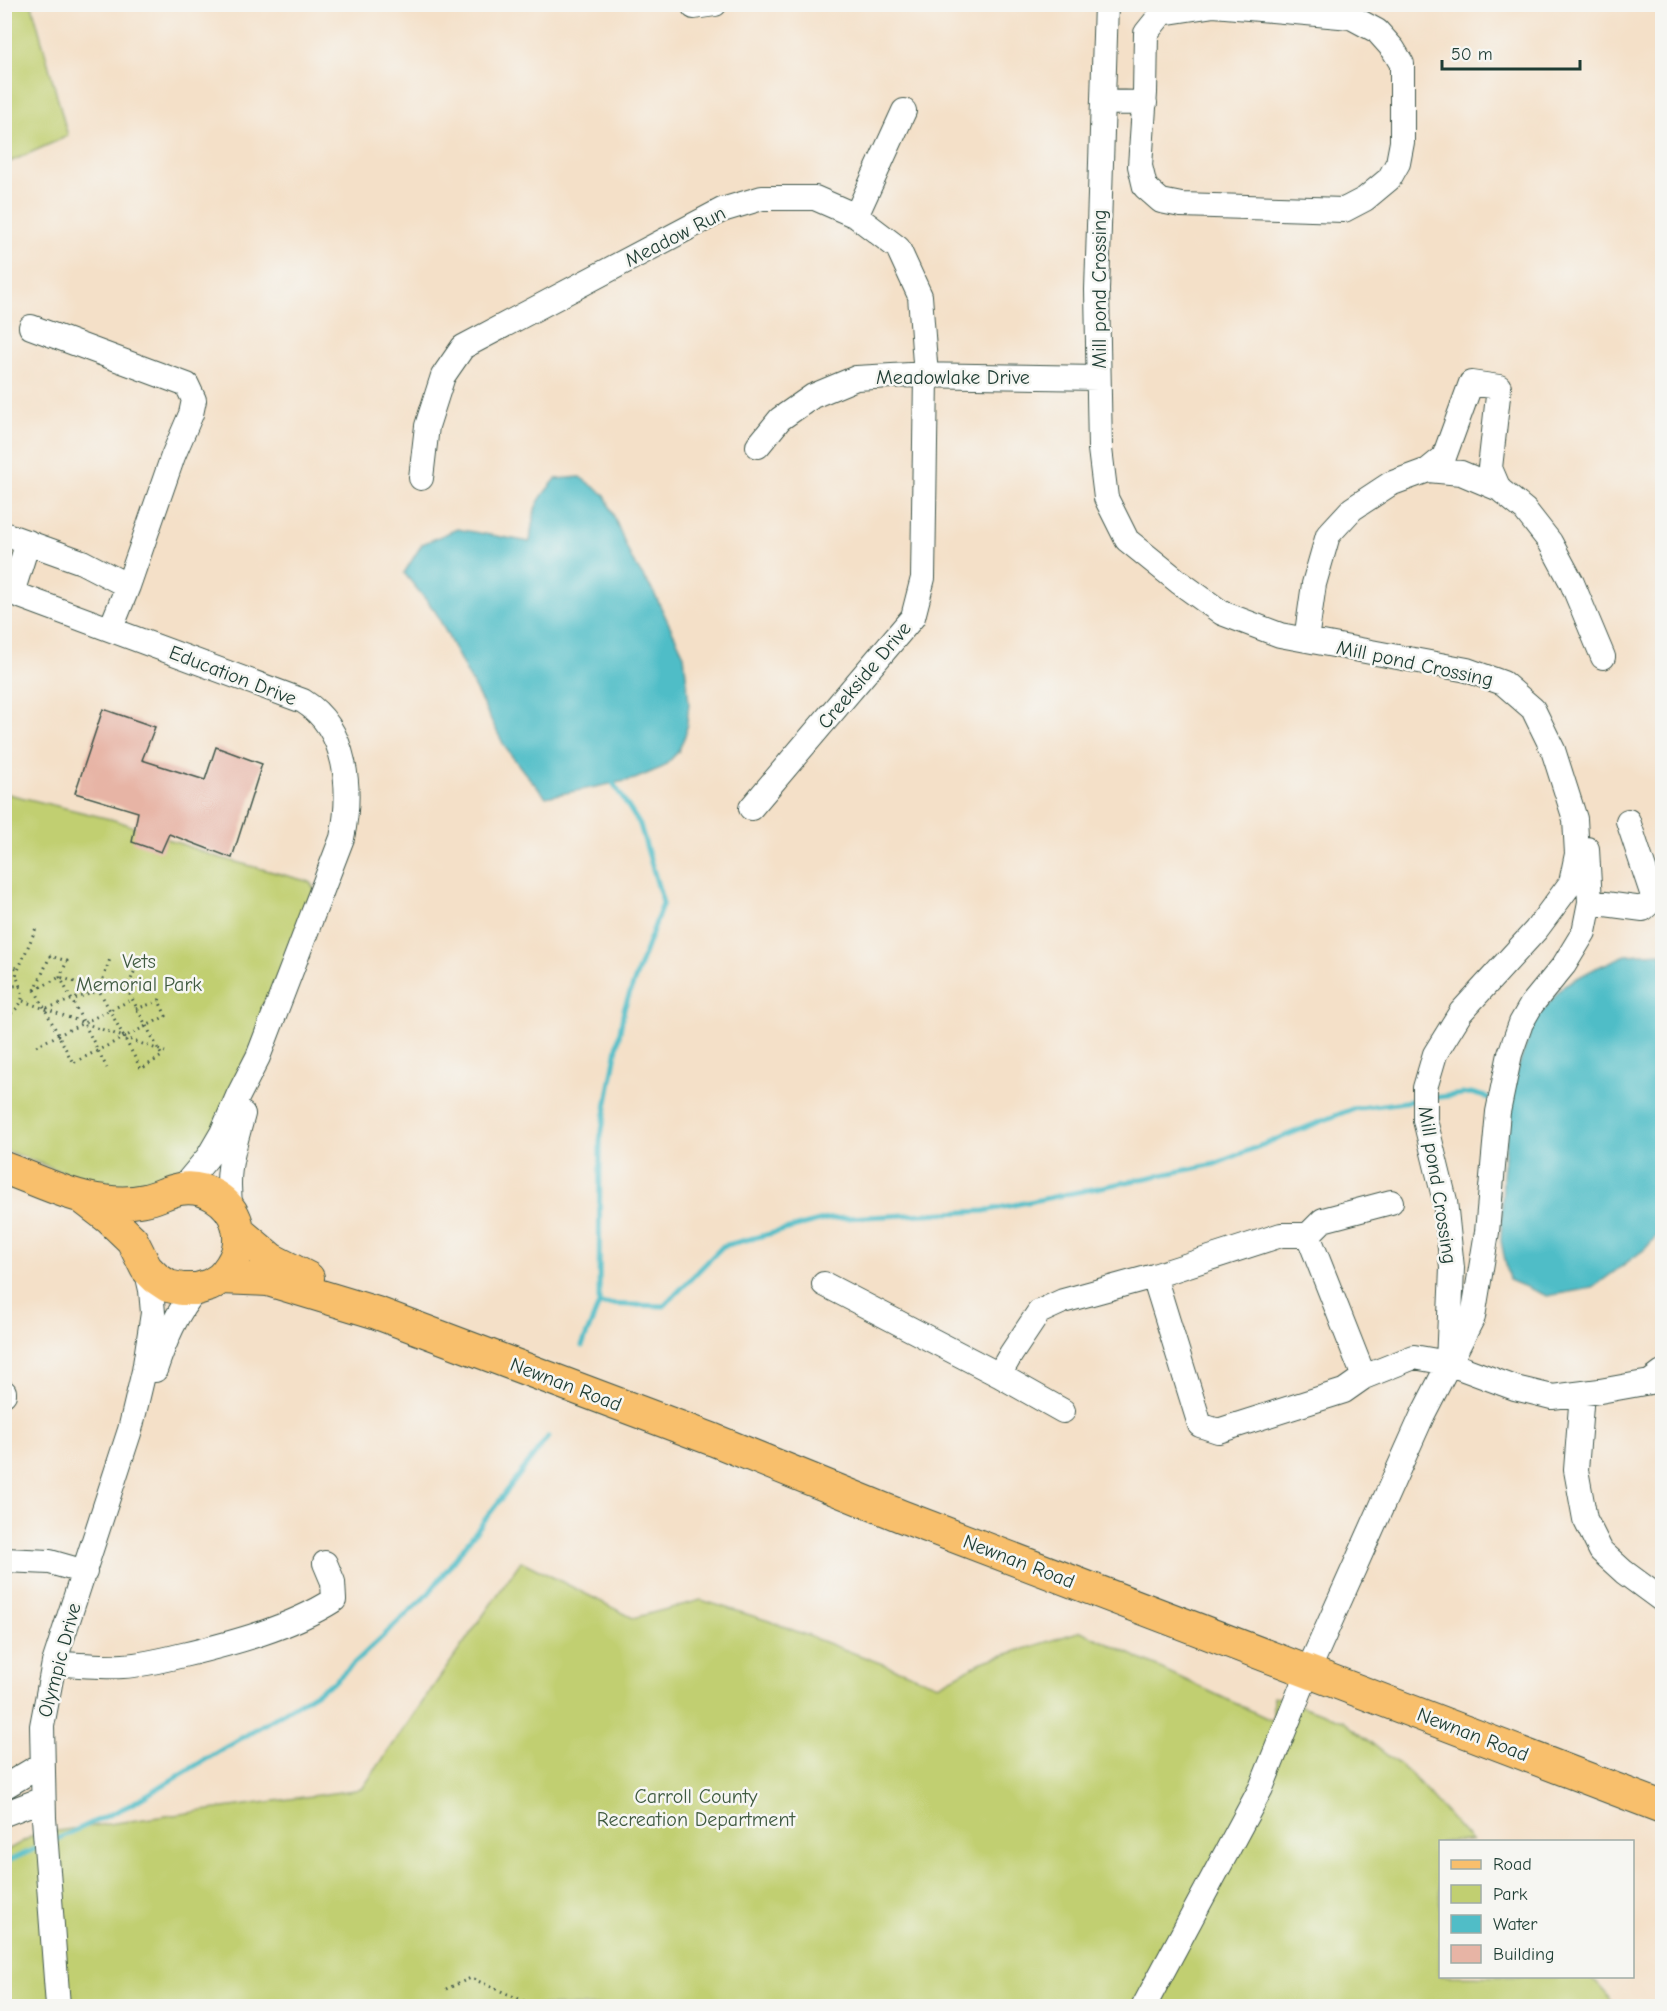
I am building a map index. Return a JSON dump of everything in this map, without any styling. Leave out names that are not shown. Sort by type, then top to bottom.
[{"type":"main road","name":"Newnan Road","points":[[4,1168],[83,1198],[125,1203],[144,1201],[172,1192],[196,1189],[210,1192],[221,1200],[235,1221],[271,1259],[377,1312]]},
{"type":"main road","points":[[142,1258],[138,1234],[142,1219],[150,1206],[172,1192]]},
{"type":"main road","name":"Newnan Road","points":[[83,1198],[122,1229],[156,1278],[168,1286],[182,1290],[209,1283],[268,1280],[377,1312],[714,1440],[901,1516],[1662,1807]]},
{"type":"main road","points":[[209,1283],[236,1257],[239,1245],[235,1221]]},
{"type":"street","name":"Mill pond Crossing","points":[[1106,4],[1097,290],[1100,449],[1106,498],[1127,540],[1179,582],[1222,612],[1280,635],[1467,670],[1503,683],[1533,709],[1554,750],[1575,819],[1577,854],[1571,883],[1536,930],[1461,1012],[1435,1053],[1425,1088],[1425,1120],[1445,1201],[1452,1268],[1448,1363],[1308,1671],[1261,1788],[1144,2007]]},
{"type":"street","points":[[1214,5],[1351,17],[1377,31],[1393,49],[1402,64],[1402,142],[1398,163],[1389,179],[1365,200],[1344,210],[1181,205],[1161,201],[1145,187],[1140,166],[1145,103],[1146,33],[1162,14],[1214,5]]},
{"type":"street","points":[[1103,102],[1145,103]]},
{"type":"street","points":[[856,216],[904,111]]},
{"type":"street","name":"Meadow Run","points":[[422,478],[430,416],[443,376],[463,347],[722,210],[762,198],[815,198],[856,216],[898,248],[920,296],[926,376]]},
{"type":"street","points":[[31,327],[187,385],[194,400],[111,628]]},
{"type":"street","name":"Meadowlake Drive","points":[[758,446],[780,419],[813,396],[856,378],[926,376],[1098,378]]},
{"type":"street","name":"Creekside Drive","points":[[751,808],[913,617],[923,578],[926,376]]},
{"type":"street","points":[[1306,640],[1314,584],[1328,535],[1352,509],[1390,484],[1428,470],[1443,457],[1472,383],[1499,387],[1490,468],[1499,489]]},
{"type":"street","points":[[1428,470],[1461,472],[1499,489],[1525,510],[1550,542],[1572,583],[1603,657]]},
{"type":"street","points":[[4,534],[82,562],[128,586]]},
{"type":"street","points":[[8,591],[28,542]]},
{"type":"street","name":"Education Drive","points":[[8,591],[303,701],[325,720],[341,757],[346,776],[348,804],[342,838],[258,1057],[208,1157],[172,1192]]},
{"type":"street","points":[[1448,1363],[1473,1317],[1487,1232],[1498,1112],[1510,1054],[1521,1023],[1532,1004],[1564,965],[1584,933],[1590,902],[1588,849],[1575,819]]},
{"type":"street","points":[[1590,902],[1643,909],[1654,899],[1628,821]]},
{"type":"street","name":"Education Drive","points":[[235,1221],[227,1186],[229,1167],[258,1057]]},
{"type":"street","points":[[999,1375],[1039,1312],[1063,1301],[1154,1276],[1281,1235],[1308,1235],[1323,1220],[1391,1202]]},
{"type":"street","points":[[1308,1235],[1364,1377]]},
{"type":"street","points":[[130,1430],[144,1371],[153,1313],[151,1290],[142,1258]]},
{"type":"street","points":[[1154,1276],[1200,1425],[1218,1431],[1344,1391],[1364,1377],[1414,1358],[1448,1363],[1515,1388],[1552,1397],[1650,1382],[1662,1373]]},
{"type":"street","points":[[130,1430],[173,1324],[184,1303],[209,1283]]},
{"type":"street","points":[[824,1284],[1063,1411]]},
{"type":"street","points":[[1582,1393],[1576,1470],[1585,1519],[1601,1551],[1624,1572],[1662,1600]]},
{"type":"street","name":"Olympic Drive","points":[[58,2007],[43,1809],[42,1726],[54,1663],[130,1430]]},
{"type":"street","points":[[4,1560],[50,1562],[84,1572]]},
{"type":"street","points":[[54,1663],[125,1666],[158,1661],[235,1641],[281,1625],[315,1612],[334,1600],[333,1582],[325,1563]]},
{"type":"street","points":[[4,1787],[41,1765]]},
{"type":"street","points":[[4,1814],[43,1809]]},
{"type":"path","points":[[4,1011],[10,1014],[23,1001],[23,993],[16,975],[36,928]]},
{"type":"path","points":[[50,956],[67,961],[60,977],[35,990],[50,956]]},
{"type":"path","points":[[99,990],[111,956]]},
{"type":"path","points":[[4,963],[19,969]]},
{"type":"path","points":[[60,977],[99,990],[141,1069],[162,1056],[127,989],[137,965]]},
{"type":"path","points":[[60,977],[108,1068]]},
{"type":"path","points":[[4,992],[8,988],[20,986]]},
{"type":"path","points":[[35,990],[73,1063],[166,1016],[159,1001],[161,995]]},
{"type":"path","points":[[45,1009],[99,990]]},
{"type":"path","points":[[36,1046],[131,1000]]},
{"type":"path","points":[[23,1001],[165,1052]]},
{"type":"path","points":[[136,1009],[159,1001]]},
{"type":"path","points":[[446,1989],[471,1978],[535,2007]]},
{"type":"green space","points":[[5,4],[32,5],[68,136],[5,164]]},
{"type":"green space","name":"Vets Memorial Park","points":[[4,793],[118,821],[217,857],[310,882],[320,898],[213,1133],[181,1179],[118,1193],[5,1150]]},
{"type":"green space","name":"Carroll County Recreation Department","points":[[521,1561],[633,1618],[701,1600],[769,1621],[938,1685],[982,1662],[1081,1631],[1273,1721],[1273,1696],[1343,1721],[1411,1774],[1470,1840],[1439,1840],[1439,1978],[1592,1978],[1617,2006],[5,2006],[4,1852],[36,1834],[362,1789]]},
{"type":"water","points":[[580,477],[605,495],[632,560],[653,591],[684,655],[689,703],[686,733],[678,752],[663,767],[635,779],[546,797],[505,747],[435,611],[404,573],[422,544],[457,529],[530,542],[534,514],[543,495],[556,479]]},
{"type":"water","points":[[1662,953],[1662,1230],[1645,1249],[1592,1288],[1547,1296],[1509,1280],[1501,1241],[1503,1177],[1511,1087],[1535,1020],[1564,985],[1626,955]]},
{"type":"building","points":[[103,709],[155,727],[142,760],[205,780],[216,747],[262,764],[232,858],[169,834],[161,852],[132,842],[138,812],[75,793]]},
{"type":"waterway","points":[[582,1346],[599,1304],[600,1141],[624,1009],[663,903],[640,825],[613,783]]},
{"type":"waterway","points":[[1432,1098],[1471,1093],[1493,1099]]},
{"type":"waterway","points":[[599,1304],[664,1306],[723,1246],[827,1219],[984,1211],[1215,1164],[1352,1109],[1419,1100]]},
{"type":"waterway","points":[[53,1841],[130,1805],[334,1682],[429,1593],[548,1437]]},
{"type":"waterway","points":[[4,1863],[39,1847]]}]
